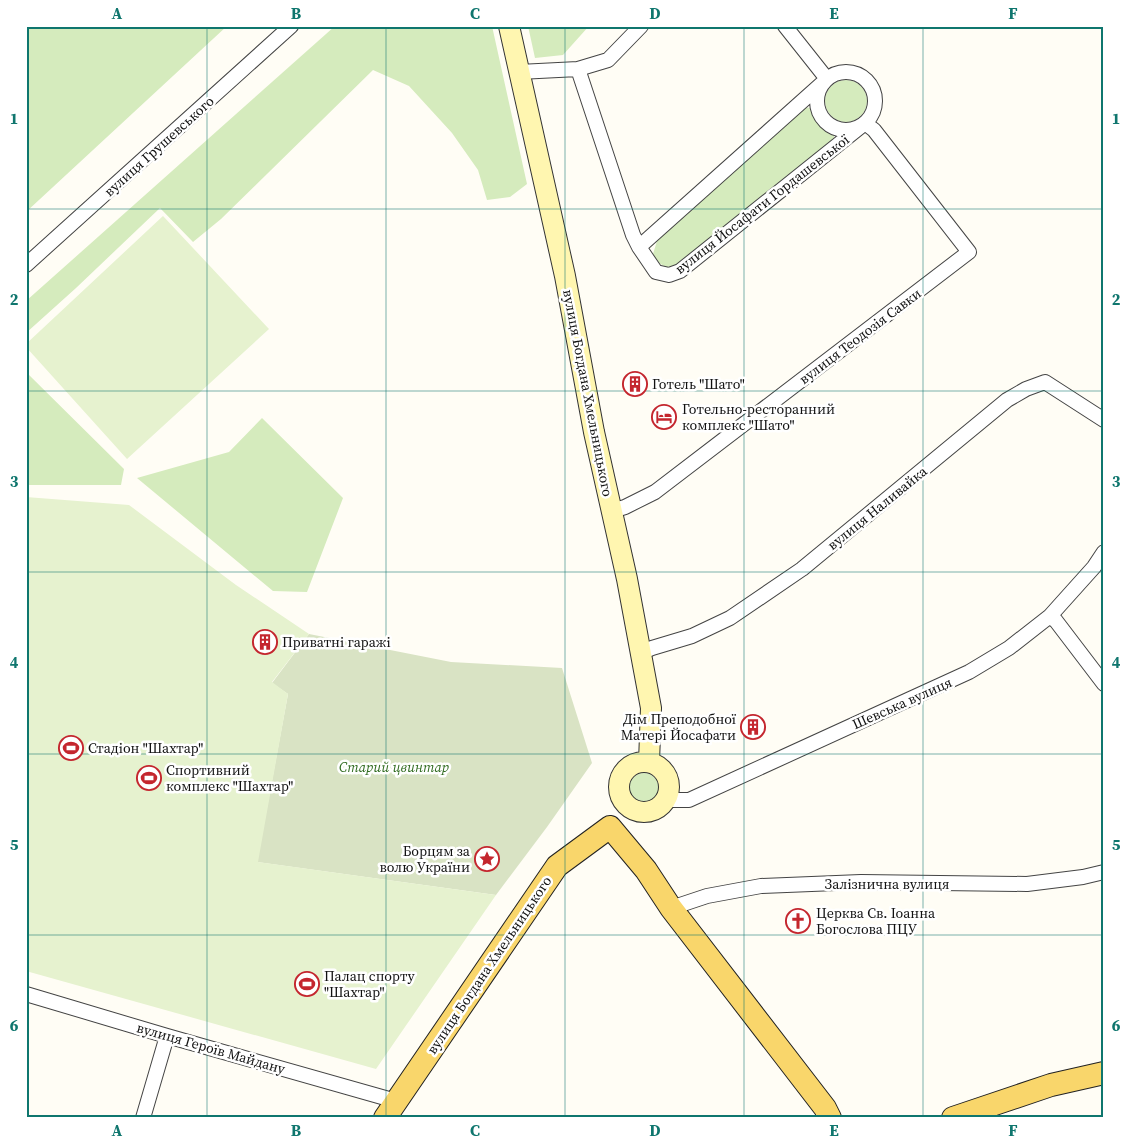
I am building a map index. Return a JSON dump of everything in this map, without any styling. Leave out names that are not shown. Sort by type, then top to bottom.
[{"type":"main road","name":"вулиця Богдана Хмельницького","points":[[510,26],[565,276],[594,432],[627,579],[651,708],[649,762]]},
{"type":"main road","points":[[649,762],[662,770],[667,777],[669,784],[666,800],[662,806],[647,813],[639,813],[632,810],[625,805],[618,791],[621,775],[633,764],[649,762]]},
{"type":"main road","points":[[625,805],[610,827],[646,870],[671,908],[825,1108],[830,1118]]},
{"type":"main road","name":"вулиця Богдана Хмельницького","points":[[390,1110],[557,866],[610,827]]},
{"type":"main road","points":[[953,1118],[1051,1085],[1104,1073]]},
{"type":"street","name":"вулиця Грушевського","points":[[26,265],[292,26]]},
{"type":"street","points":[[519,72],[578,68],[608,60],[641,26]]},
{"type":"street","points":[[785,26],[827,79]]},
{"type":"street","name":"вулиця Йосафати Гордашевської","points":[[578,68],[639,247],[656,272],[669,276],[680,270],[865,123],[872,115],[875,106],[875,96],[866,80],[851,72],[842,72],[827,79],[639,247]]},
{"type":"street","name":"вулиця Йосафати Гордашевської","points":[[827,79],[820,88],[817,99],[818,110],[824,120],[833,127],[844,130],[855,128],[865,123]]},
{"type":"street","name":"вулиця Теодозія Савки","points":[[612,511],[625,507],[655,492],[969,252],[874,130],[865,123]]},
{"type":"street","name":"вулиця Наливайка","points":[[640,653],[692,636],[730,618],[802,569],[1007,400],[1026,389],[1045,382],[1104,420]]},
{"type":"street","name":"Шевська вулиця","points":[[666,800],[689,800],[969,672],[1009,648],[1050,616],[1094,567],[1104,552]]},
{"type":"street","points":[[1050,616],[1056,621],[1104,684]]},
{"type":"street","name":"Залізнична вулиця","points":[[671,908],[707,896],[761,886],[861,882],[1027,884],[1083,877],[1104,872]]},
{"type":"street","name":"вулиця Героїв Майдану","points":[[26,994],[167,1036],[390,1110]]},
{"type":"street","points":[[143,1118],[167,1036]]},
{"type":"green space","points":[[26,26],[227,26],[26,212]]},
{"type":"green space","points":[[335,26],[492,26],[527,184],[510,197],[487,200],[478,170],[452,133],[409,86],[373,70],[221,219],[193,242],[160,208],[26,333],[26,301]]},
{"type":"green space","points":[[528,26],[589,26],[563,55],[535,58]]},
{"type":"green space","points":[[846,80],[861,86],[867,101],[861,116],[846,122],[831,116],[825,101],[831,86]]},
{"type":"green space","points":[[803,107],[811,108],[820,121],[834,134],[834,142],[679,266],[666,267],[657,262],[653,254],[657,241]]},
{"type":"green space","points":[[163,216],[269,329],[127,459],[26,347],[26,344]]},
{"type":"green space","points":[[26,372],[124,469],[121,485],[26,485]]},
{"type":"green space","points":[[262,418],[343,498],[307,592],[273,591],[137,478],[229,452]]},
{"type":"green space","name":"Спортивний комплекс \"Шахтар\"","points":[[26,497],[129,505],[236,585],[309,634],[272,682],[288,694],[258,862],[496,895],[376,1069],[26,971]]},
{"type":"green space","name":"Старий цвинтар","points":[[309,634],[451,662],[562,668],[592,763],[496,895],[257,862],[288,694],[272,683]]},
{"type":"green space","points":[[644,773],[650,774],[658,782],[658,794],[650,802],[644,803],[638,802],[630,794],[629,788],[630,782],[638,774]]},
{"type":"place","name":"Готель \"Шато\"","points":[[635,384]]},
{"type":"place","name":"Готельно-ресторанний комплекс \"Шато\"","points":[[664,417]]},
{"type":"place","name":"Приватні гаражі","points":[[265,642]]},
{"type":"place","name":"Дім Преподобної Матері Йосафати","points":[[753,727]]},
{"type":"place","name":"Стадіон \"Шахтар\"","points":[[71,748]]},
{"type":"place","name":"Спортивний комплекс \"Шахтар\"","points":[[149,778]]},
{"type":"place","name":"Борцям за волю України","points":[[487,859]]},
{"type":"place","name":"Церква Св. Іоанна Богослова ПЦУ","points":[[798,921]]},
{"type":"place","name":"Палац спорту \"Шахтар\"","points":[[307,984]]}]
